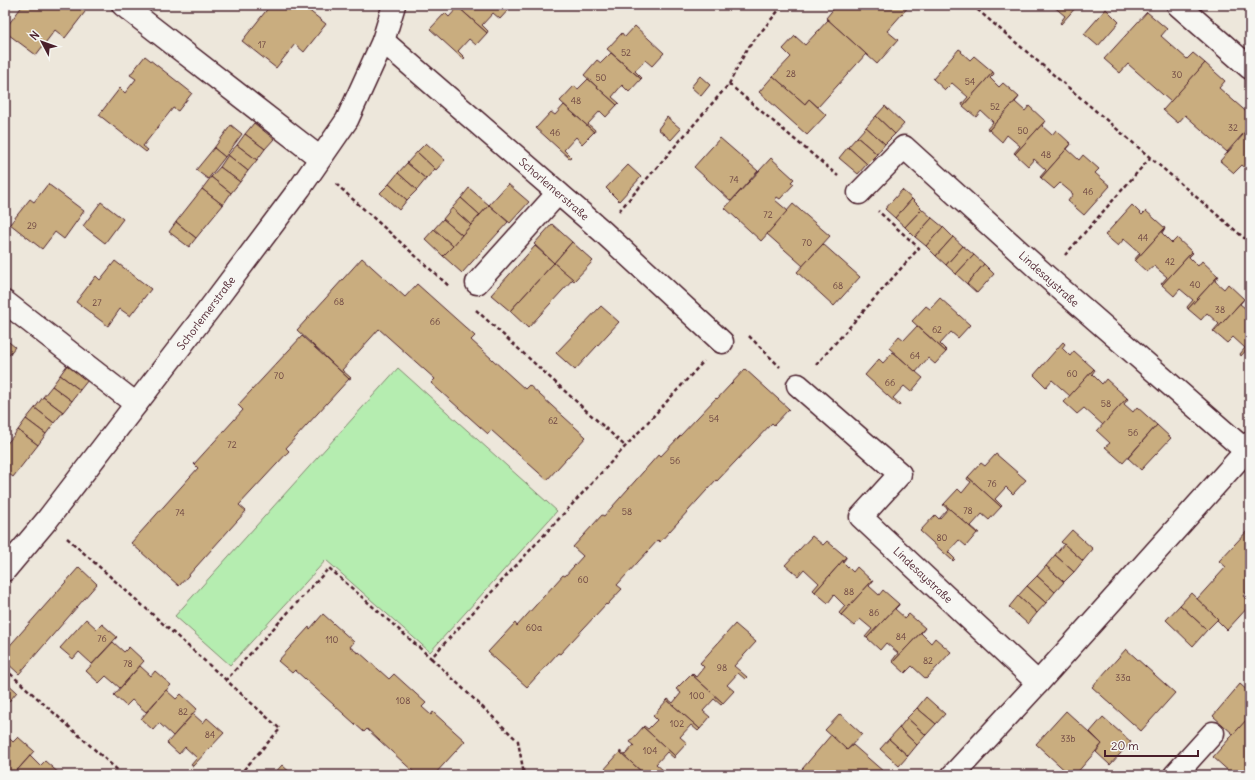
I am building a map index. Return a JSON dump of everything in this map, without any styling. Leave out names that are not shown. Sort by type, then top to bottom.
[{"type":"street","points":[[123,5],[320,158]]},
{"type":"street","name":"Schorlemerstraße","points":[[5,570],[47,520],[220,295],[347,120],[383,41],[394,5]]},
{"type":"street","points":[[1178,5],[1250,68]]},
{"type":"street","name":"Schorlemerstraße","points":[[383,41],[602,231],[722,342]]},
{"type":"street","name":"Lindesaystraße","points":[[859,193],[904,147],[1046,276],[1248,447],[1038,683],[953,775]]},
{"type":"street","points":[[477,283],[558,193]]},
{"type":"street","points":[[5,302],[136,404]]},
{"type":"street","name":"Lindesaystraße","points":[[798,385],[900,474],[861,517],[1038,683]]},
{"type":"street","points":[[1175,775],[1212,733]]},
{"type":"path","points":[[602,231],[729,84],[747,49],[784,5]]},
{"type":"path","points":[[972,5],[1250,243]]},
{"type":"path","points":[[431,658],[738,326],[798,385],[919,248],[859,193],[729,84]]},
{"type":"path","points":[[1046,276],[1150,158]]},
{"type":"path","points":[[47,520],[280,729],[239,775]]},
{"type":"path","points":[[226,680],[329,568],[431,658],[518,741],[524,775]]},
{"type":"path","points":[[5,669],[123,775]]},
{"type":"green space","points":[[398,368],[557,511],[430,652],[326,560],[230,665],[175,616]]},
{"type":"building","points":[[23,5],[77,5],[85,12],[65,38],[55,30],[36,55],[5,32],[5,29]]},
{"type":"building","points":[[274,5],[302,5],[326,24],[304,52],[295,44],[276,68],[242,41],[269,7],[271,9]]},
{"type":"building","points":[[456,5],[508,5],[511,7],[500,19],[493,13],[482,25],[488,31],[487,33]]},
{"type":"building","points":[[835,5],[910,5],[887,31],[898,40],[877,64],[826,18],[836,6]]},
{"type":"building","points":[[1052,5],[1078,5],[1061,24],[1060,23],[1065,16]]},
{"type":"building","points":[[458,7],[487,33],[476,45],[469,39],[458,51],[465,58],[463,59],[430,29],[445,13],[449,17]]},
{"type":"building","points":[[1106,9],[1119,22],[1098,46],[1084,34]]},
{"type":"building","points":[[1147,12],[1167,29],[1161,36],[1187,59],[1193,53],[1205,63],[1171,102],[1128,64],[1120,73],[1104,59]]},
{"type":"building","points":[[826,18],[866,54],[818,107],[809,99],[805,104],[773,76],[791,57],[783,49],[795,36],[805,45],[828,20]]},
{"type":"building","points":[[635,26],[664,53],[652,66],[645,60],[635,71],[642,78],[641,79],[607,49],[622,33],[625,37]]},
{"type":"building","points":[[959,49],[970,60],[974,56],[993,72],[963,106],[962,104],[968,97],[952,83],[945,90],[933,79]]},
{"type":"building","points":[[611,53],[641,79],[629,92],[622,85],[612,97],[619,103],[617,105],[584,75],[597,60],[601,63]]},
{"type":"building","points":[[145,56],[192,93],[178,111],[173,108],[143,146],[148,150],[146,152],[99,115],[120,88],[125,93],[136,79],[130,75]]},
{"type":"building","points":[[1205,63],[1225,81],[1219,88],[1250,115],[1250,126],[1227,152],[1185,115],[1178,123],[1163,110]]},
{"type":"building","points":[[993,72],[994,74],[990,78],[999,87],[1003,83],[1019,97],[989,130],[987,129],[993,122],[981,111],[976,117],[963,106]]},
{"type":"building","points":[[700,76],[710,85],[701,96],[691,87]]},
{"type":"building","points":[[773,76],[805,104],[809,99],[826,115],[807,135],[759,92]]},
{"type":"building","points":[[588,79],[617,105],[606,117],[600,111],[588,124],[595,130],[594,132],[560,101],[574,86],[578,89]]},
{"type":"building","points":[[1019,97],[1015,102],[1025,111],[1029,106],[1045,121],[1015,154],[1014,153],[1020,146],[1007,135],[1002,142],[989,130]]},
{"type":"building","points":[[564,105],[594,132],[582,144],[576,137],[564,150],[571,157],[569,158],[536,128],[551,112],[555,115]]},
{"type":"building","points":[[885,106],[904,124],[895,134],[876,116]]},
{"type":"building","points":[[876,116],[895,134],[885,144],[866,127]]},
{"type":"building","points":[[667,117],[681,129],[671,140],[658,129]]},
{"type":"building","points":[[1045,121],[1042,126],[1052,135],[1056,130],[1071,144],[1041,178],[1040,177],[1046,170],[1034,159],[1028,166],[1015,154]]},
{"type":"building","points":[[254,123],[274,139],[265,149],[245,134]]},
{"type":"building","points":[[231,125],[242,134],[225,157],[214,148]]},
{"type":"building","points":[[866,127],[885,144],[877,154],[857,137]]},
{"type":"building","points":[[1250,127],[1250,172],[1242,165],[1234,173],[1220,161]]},
{"type":"building","points":[[245,134],[265,149],[257,160],[237,145]]},
{"type":"building","points":[[857,137],[877,154],[867,164],[848,147]]},
{"type":"building","points":[[720,138],[758,171],[731,201],[694,167]]},
{"type":"building","points":[[426,143],[445,160],[436,170],[417,152]]},
{"type":"building","points":[[1071,144],[1067,149],[1079,160],[1083,155],[1099,169],[1095,173],[1110,186],[1084,215],[1068,201],[1073,194],[1060,183],[1054,189],[1041,178]]},
{"type":"building","points":[[237,145],[257,160],[248,171],[228,155]]},
{"type":"building","points":[[848,147],[867,164],[858,174],[839,158]]},
{"type":"building","points":[[214,148],[225,157],[208,179],[196,170]]},
{"type":"building","points":[[417,152],[435,169],[426,179],[407,163]]},
{"type":"building","points":[[228,155],[248,171],[240,182],[220,167]]},
{"type":"building","points":[[771,158],[794,179],[791,182],[794,184],[780,199],[777,197],[775,200],[788,211],[761,241],[725,208]]},
{"type":"building","points":[[407,163],[426,179],[417,190],[398,173]]},
{"type":"building","points":[[628,165],[641,177],[619,201],[606,188]]},
{"type":"building","points":[[220,167],[240,182],[231,193],[211,177]]},
{"type":"building","points":[[398,173],[417,190],[407,200],[389,184]]},
{"type":"building","points":[[211,177],[231,193],[223,205],[202,189]]},
{"type":"building","points":[[48,184],[84,211],[64,239],[55,232],[42,249],[10,224],[30,199],[34,202]]},
{"type":"building","points":[[389,184],[407,200],[399,210],[380,193]]},
{"type":"building","points":[[508,184],[529,202],[510,223],[489,205]]},
{"type":"building","points":[[469,188],[489,205],[480,215],[461,198]]},
{"type":"building","points":[[202,189],[223,205],[196,238],[176,222]]},
{"type":"building","points":[[902,190],[912,199],[895,218],[885,209]]},
{"type":"building","points":[[461,198],[480,215],[471,225],[452,208]]},
{"type":"building","points":[[912,199],[922,209],[905,227],[895,218]]},
{"type":"building","points":[[101,202],[123,219],[105,243],[83,226]]},
{"type":"building","points":[[793,204],[830,236],[803,266],[767,234]]},
{"type":"building","points":[[489,205],[508,222],[462,273],[443,256]]},
{"type":"building","points":[[1132,205],[1142,215],[1146,211],[1165,228],[1135,261],[1134,260],[1140,253],[1124,239],[1118,246],[1105,235]]},
{"type":"building","points":[[452,208],[471,225],[462,235],[443,219]]},
{"type":"building","points":[[922,209],[932,218],[915,237],[905,227]]},
{"type":"building","points":[[932,218],[943,227],[926,246],[915,237]]},
{"type":"building","points":[[443,219],[462,235],[453,246],[434,229]]},
{"type":"building","points":[[176,222],[196,238],[189,247],[169,232]]},
{"type":"building","points":[[552,224],[572,242],[554,263],[534,244]]},
{"type":"building","points":[[943,227],[953,237],[936,256],[926,246]]},
{"type":"building","points":[[1165,228],[1162,233],[1172,243],[1177,238],[1192,252],[1162,285],[1161,284],[1167,277],[1154,266],[1147,272],[1135,261]]},
{"type":"building","points":[[434,229],[453,246],[443,256],[425,239]]},
{"type":"building","points":[[953,237],[963,246],[946,265],[936,256]]},
{"type":"building","points":[[572,242],[593,261],[574,281],[554,263]]},
{"type":"building","points":[[823,244],[860,277],[834,306],[797,272]]},
{"type":"building","points":[[535,246],[554,263],[510,311],[491,295]]},
{"type":"building","points":[[963,246],[974,255],[956,274],[946,265]]},
{"type":"building","points":[[1192,252],[1193,253],[1189,257],[1198,266],[1202,261],[1218,276],[1188,309],[1187,307],[1193,300],[1180,289],[1174,296],[1162,285]]},
{"type":"building","points":[[974,255],[984,264],[967,284],[956,274]]},
{"type":"building","points":[[362,258],[405,297],[417,284],[475,336],[471,340],[525,389],[529,385],[586,437],[547,480],[491,430],[488,434],[431,383],[435,379],[379,329],[342,370],[351,378],[349,379],[297,330]]},
{"type":"building","points":[[115,261],[151,289],[130,316],[120,309],[108,326],[76,302],[96,276],[100,280]]},
{"type":"building","points":[[554,263],[573,279],[528,328],[510,311]]},
{"type":"building","points":[[984,264],[994,274],[977,293],[967,284]]},
{"type":"building","points":[[1218,276],[1215,281],[1224,289],[1228,284],[1244,299],[1214,332],[1213,331],[1219,324],[1207,313],[1201,320],[1188,309]]},
{"type":"building","points":[[940,298],[970,325],[958,338],[951,332],[940,344],[947,351],[946,352],[912,321],[926,306],[930,309]]},
{"type":"building","points":[[1244,299],[1240,304],[1250,312],[1250,346],[1241,356],[1240,354],[1245,348],[1233,337],[1227,343],[1214,332]]},
{"type":"building","points":[[601,306],[619,322],[575,370],[556,353]]},
{"type":"building","points":[[917,326],[946,352],[935,364],[928,358],[916,372],[889,348],[899,336],[904,340]]},
{"type":"building","points":[[302,336],[349,379],[286,448],[289,451],[239,505],[246,511],[179,586],[131,543],[198,468],[194,464],[243,410],[238,405]]},
{"type":"building","points":[[5,339],[15,347],[5,360]]},
{"type":"building","points":[[1063,342],[1065,344],[1062,348],[1070,356],[1074,351],[1094,369],[1070,396],[1052,380],[1046,387],[1034,375]]},
{"type":"building","points":[[893,352],[923,378],[911,392],[904,386],[893,398],[900,404],[899,406],[865,375],[879,359],[883,363]]},
{"type":"building","points":[[68,364],[88,380],[80,390],[60,375]]},
{"type":"building","points":[[745,369],[789,409],[774,425],[772,423],[717,481],[716,480],[660,542],[658,540],[617,585],[622,589],[607,605],[606,604],[560,654],[558,653],[527,687],[488,652],[515,623],[517,626],[563,575],[565,576],[583,556],[573,547],[602,515],[604,516],[659,454],[661,456]]},
{"type":"building","points":[[1094,369],[1095,370],[1092,374],[1102,384],[1106,379],[1127,398],[1103,425],[1084,408],[1077,414],[1064,402]]},
{"type":"building","points":[[60,375],[80,390],[72,401],[52,386]]},
{"type":"building","points":[[52,386],[72,401],[63,412],[43,397]]},
{"type":"building","points":[[43,397],[63,412],[54,423],[35,408]]},
{"type":"building","points":[[1127,398],[1128,399],[1124,404],[1133,412],[1137,407],[1157,425],[1123,463],[1105,447],[1110,443],[1097,431]]},
{"type":"building","points":[[35,408],[54,423],[46,434],[26,419]]},
{"type":"building","points":[[26,419],[46,434],[38,445],[18,430]]},
{"type":"building","points":[[1157,425],[1171,438],[1141,470],[1128,458]]},
{"type":"building","points":[[18,430],[38,445],[13,477],[5,471],[5,446]]},
{"type":"building","points":[[996,454],[1026,480],[1013,494],[1006,487],[995,499],[1002,506],[1001,507],[968,477],[981,463],[985,466]]},
{"type":"building","points":[[968,477],[1001,507],[989,520],[982,514],[971,526],[979,533],[977,533],[944,504],[958,489],[962,493],[971,482],[967,479]]},
{"type":"building","points":[[944,504],[977,533],[966,546],[959,540],[948,552],[955,559],[953,561],[920,531],[935,515],[939,519],[948,509],[943,505]]},
{"type":"building","points":[[1250,528],[1250,588],[1243,596],[1250,602],[1250,605],[1227,630],[1197,599],[1226,567],[1219,561]]},
{"type":"building","points":[[1072,530],[1093,549],[1083,561],[1061,542]]},
{"type":"building","points":[[812,536],[823,545],[827,541],[846,557],[815,592],[813,590],[819,583],[804,569],[798,576],[785,565]]},
{"type":"building","points":[[1064,544],[1083,561],[1074,572],[1055,555]]},
{"type":"building","points":[[1055,555],[1074,572],[1064,582],[1046,566]]},
{"type":"building","points":[[846,557],[843,562],[853,572],[857,567],[872,581],[841,615],[839,613],[845,606],[834,595],[828,603],[815,592]]},
{"type":"building","points":[[1046,566],[1064,582],[1055,592],[1037,576]]},
{"type":"building","points":[[79,567],[97,584],[19,674],[5,661],[5,651]]},
{"type":"building","points":[[1037,576],[1055,592],[1046,603],[1027,586]]},
{"type":"building","points":[[872,581],[869,586],[879,595],[883,590],[899,604],[867,638],[865,637],[872,629],[860,619],[854,626],[841,615]]},
{"type":"building","points":[[1027,586],[1046,603],[1037,613],[1018,596]]},
{"type":"building","points":[[1191,593],[1218,619],[1207,630],[1180,605]]},
{"type":"building","points":[[1018,596],[1037,613],[1028,624],[1009,607]]},
{"type":"building","points":[[899,604],[895,609],[905,618],[909,614],[925,628],[893,662],[892,661],[898,653],[886,643],[880,650],[867,638]]},
{"type":"building","points":[[1180,605],[1207,630],[1193,646],[1166,620]]},
{"type":"building","points":[[323,614],[354,642],[350,647],[358,653],[359,652],[389,679],[394,674],[426,703],[422,707],[431,715],[433,712],[465,741],[434,775],[417,775],[367,729],[364,732],[295,670],[292,673],[278,661]]},
{"type":"building","points":[[86,619],[97,629],[102,624],[117,637],[92,664],[79,652],[73,659],[60,648]]},
{"type":"building","points":[[735,624],[756,642],[734,666],[747,677],[745,679],[738,673],[727,685],[734,691],[723,703],[691,674],[692,673],[696,677],[704,667],[700,663]]},
{"type":"building","points":[[925,628],[921,633],[931,643],[935,638],[951,652],[926,679],[912,666],[905,673],[893,662]]},
{"type":"building","points":[[113,642],[124,652],[129,647],[144,661],[120,688],[106,676],[99,683],[86,671]]},
{"type":"building","points":[[1126,649],[1175,693],[1141,731],[1092,687]]},
{"type":"building","points":[[140,666],[151,676],[155,671],[171,685],[146,712],[132,700],[126,706],[114,695]]},
{"type":"building","points":[[691,674],[723,703],[721,705],[714,699],[703,711],[710,717],[700,729],[667,700],[668,699],[673,703],[681,693],[676,689]]},
{"type":"building","points":[[5,681],[17,692],[5,706]]},
{"type":"building","points":[[1240,684],[1250,693],[1250,717],[1233,734],[1213,716]]},
{"type":"building","points":[[166,690],[176,699],[181,694],[197,709],[173,736],[159,723],[153,730],[141,719]]},
{"type":"building","points":[[926,697],[945,714],[936,724],[917,708]]},
{"type":"building","points":[[667,700],[700,729],[698,731],[691,725],[680,737],[687,743],[675,756],[643,727],[644,726],[648,729],[657,720],[653,716]]},
{"type":"building","points":[[917,708],[936,724],[926,735],[907,718]]},
{"type":"building","points":[[1066,711],[1102,744],[1075,775],[1070,775],[1036,744]]},
{"type":"building","points":[[193,714],[203,723],[207,718],[224,733],[193,766],[191,765],[197,758],[185,747],[179,754],[167,743]]},
{"type":"building","points":[[840,714],[862,734],[847,750],[825,730]]},
{"type":"building","points":[[1103,717],[1131,742],[1110,765],[1096,752],[1102,744],[1090,732]]},
{"type":"building","points":[[907,718],[926,735],[917,745],[899,728]]},
{"type":"building","points":[[1247,719],[1250,722],[1250,775],[1233,775],[1213,757]]},
{"type":"building","points":[[643,727],[675,756],[674,758],[667,752],[656,764],[663,770],[659,775],[645,775],[620,752],[625,755],[634,745],[630,742]]},
{"type":"building","points":[[899,728],[917,745],[908,756],[889,739]]},
{"type":"building","points":[[5,734],[13,742],[18,737],[34,751],[13,775],[5,775]]},
{"type":"building","points":[[831,735],[847,750],[853,745],[884,772],[881,775],[797,775]]},
{"type":"building","points":[[889,739],[908,756],[899,766],[880,749]]},
{"type":"building","points":[[620,752],[645,775],[606,775],[602,772]]},
{"type":"building","points":[[30,756],[40,766],[45,761],[61,775],[13,775]]},
{"type":"building","points":[[282,765],[293,775],[273,775]]}]
